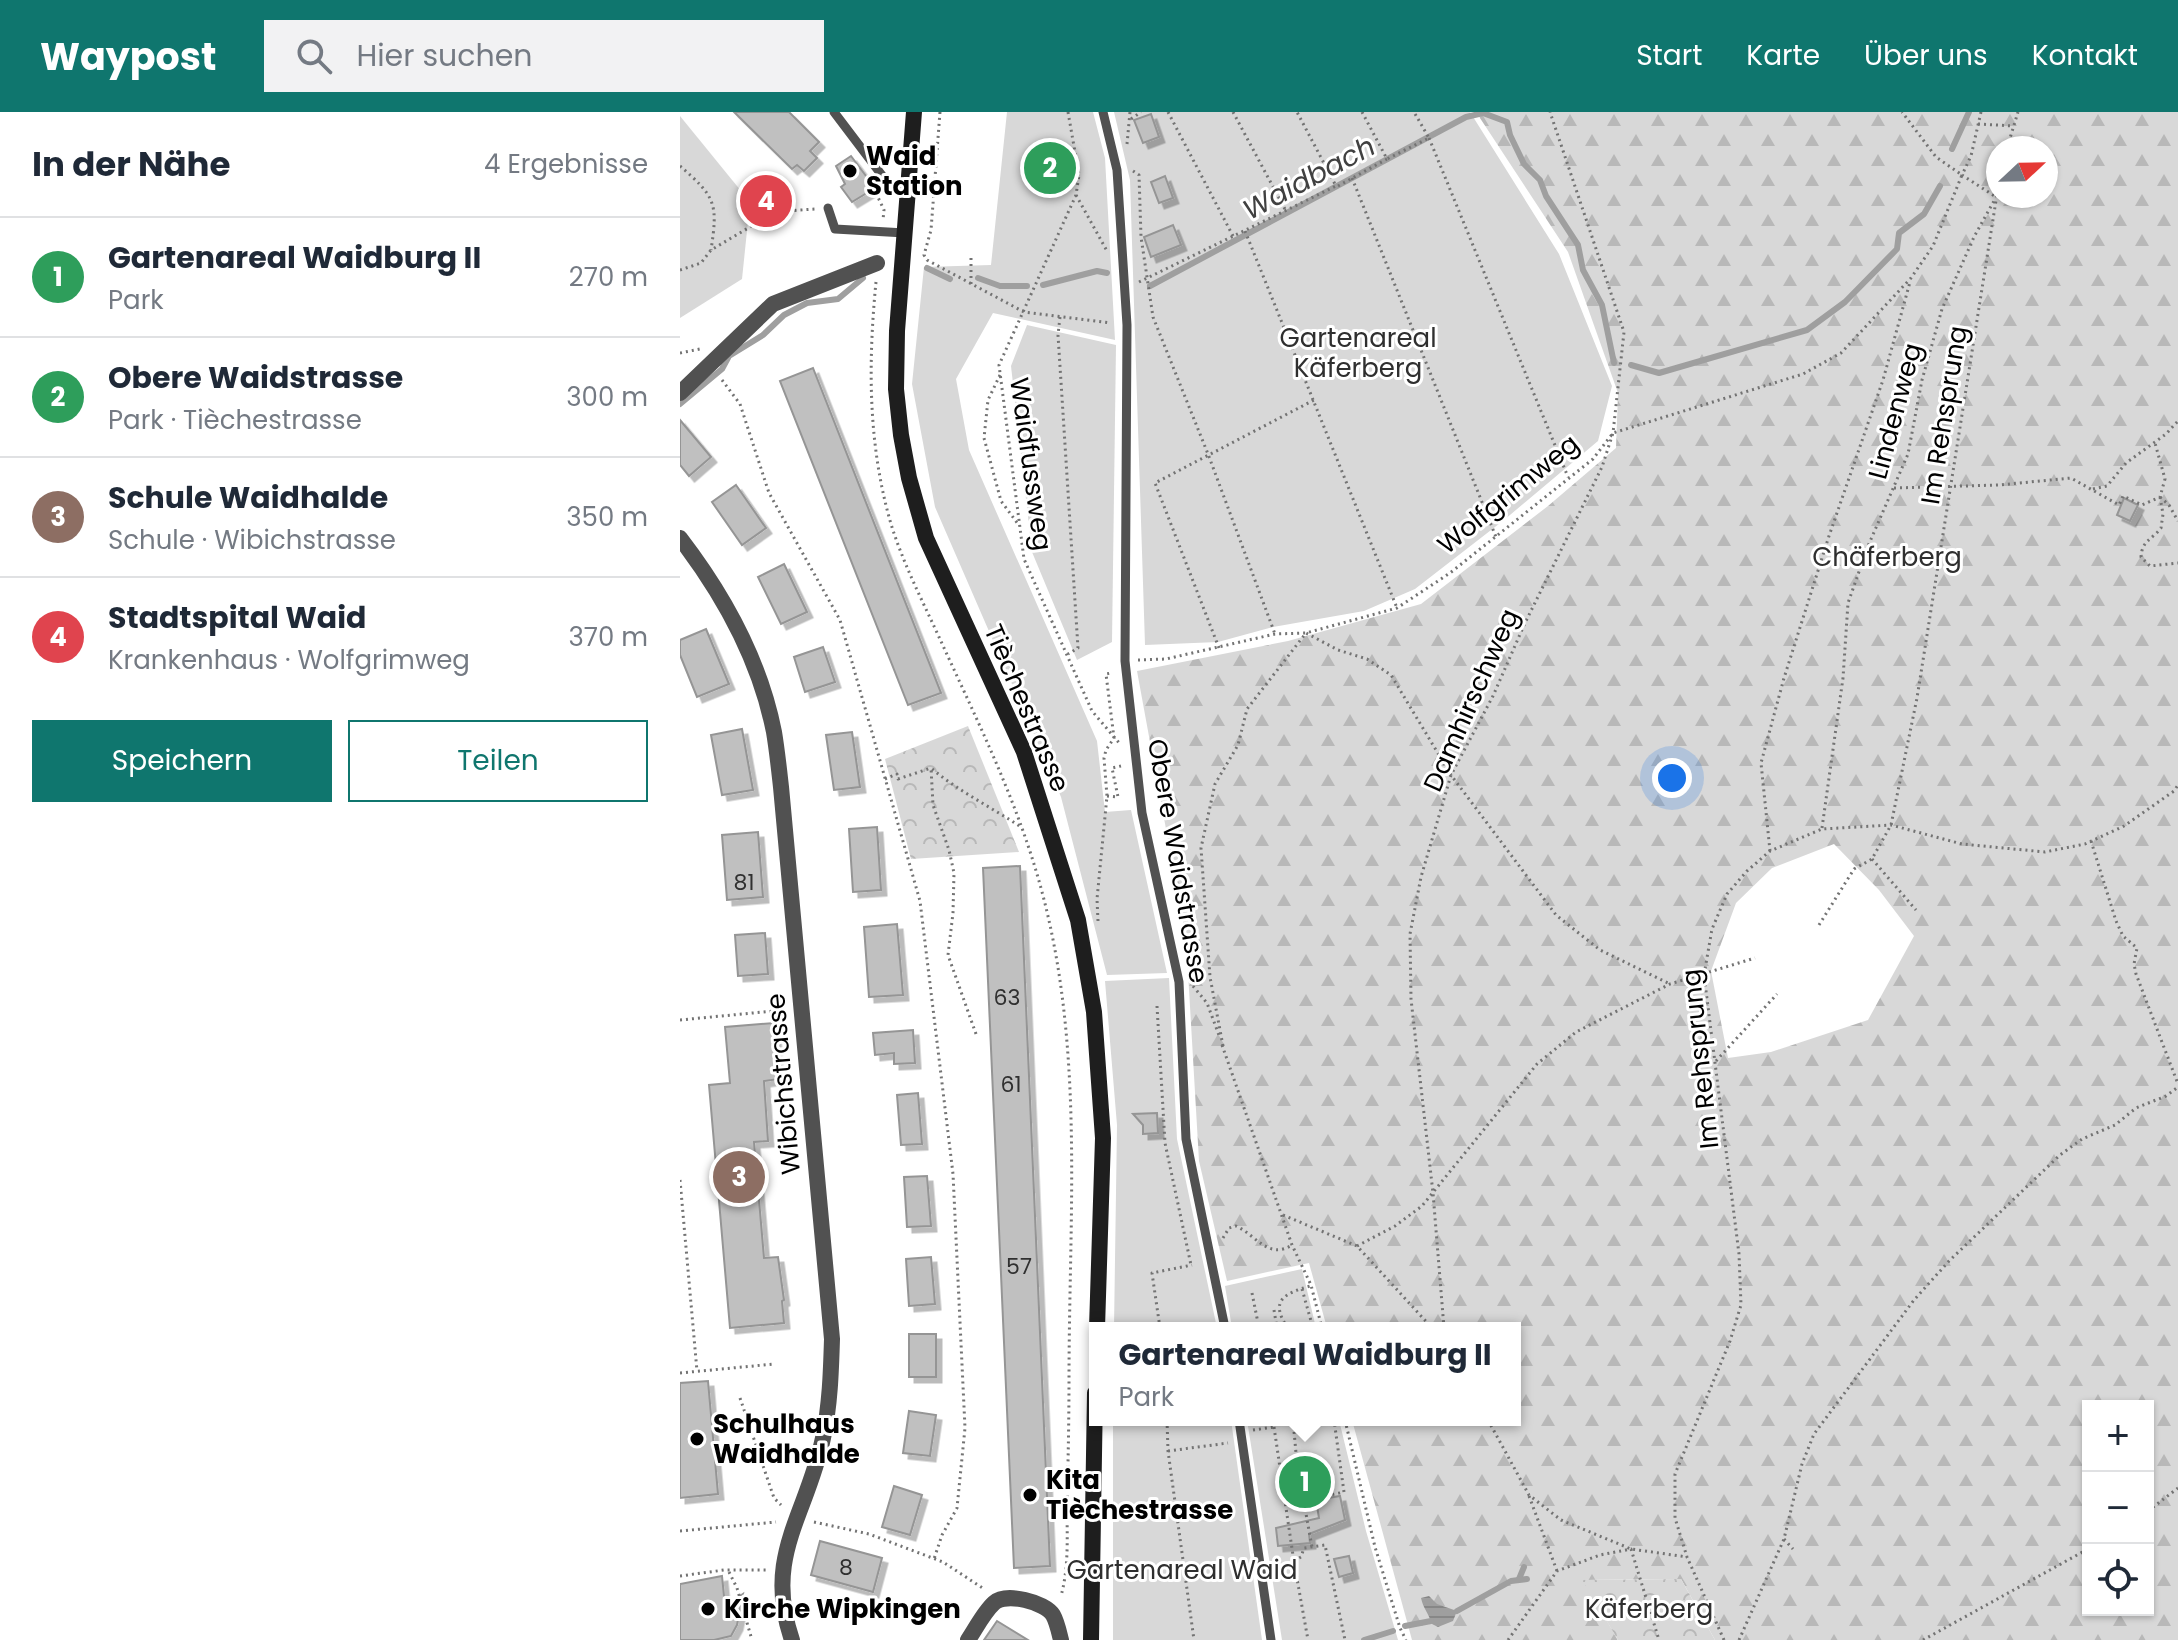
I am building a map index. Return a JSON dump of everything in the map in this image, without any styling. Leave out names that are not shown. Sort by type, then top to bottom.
[{"type":"street","name":"Tièchestrasse","points":[[914,112],[897,331],[896,389],[909,478],[926,538],[1024,752],[1078,920],[1094,1012],[1103,1138],[1097,1322]]},
{"type":"street","points":[[680,393],[773,304],[877,263]]},
{"type":"street","name":"Wibichstrasse","points":[[680,538],[704,569],[734,622],[757,675],[773,729],[781,787],[832,1339],[830,1391],[823,1438],[782,1570],[780,1593],[792,1640]]},
{"type":"street","points":[[1091,1640],[1095,1426]]},
{"type":"street","points":[[968,1640],[999,1599],[1029,1600],[1044,1606],[1053,1614],[1061,1640]]},
{"type":"lane","points":[[834,112],[890,186],[908,191]]},
{"type":"lane","name":"Obere Waidstrasse","points":[[1103,112],[1120,165],[1127,325],[1126,666],[1142,813],[1179,982],[1186,1139],[1224,1322]]},
{"type":"lane","points":[[828,208],[835,229],[905,233]]},
{"type":"lane","points":[[1240,1426],[1271,1640]]},
{"type":"path","points":[[940,112],[931,230],[924,255],[927,260],[1024,312],[1127,325]]},
{"type":"path","name":"Waidfussweg","points":[[1068,112],[1079,175],[1076,195],[999,365],[1000,375],[1024,559],[1092,711],[1136,760]]},
{"type":"path","points":[[1130,112],[1120,165],[1139,175],[1141,237],[1153,317],[1275,634]]},
{"type":"path","points":[[1130,119],[1141,112]]},
{"type":"path","points":[[1168,112],[1233,237]]},
{"type":"path","points":[[1233,112],[1286,211]]},
{"type":"path","points":[[1297,112],[1336,186]]},
{"type":"path","points":[[1362,112],[1387,159]]},
{"type":"path","points":[[1414,112],[1429,138],[1568,477]]},
{"type":"path","name":"Damhirschweg","points":[[1444,1322],[1433,1193],[1411,999],[1410,934],[1421,877],[1451,775],[1493,696],[1525,623],[1602,467],[1613,433],[1624,332],[1550,112]]},
{"type":"path","points":[[1902,112],[1936,157],[1986,191]]},
{"type":"path","name":"Wolfgrimweg","points":[[1126,666],[1275,634],[1306,633],[1397,608],[1450,573],[1593,459],[1613,433],[1803,374],[1841,353],[1911,278],[1933,246],[1971,156],[1981,112]]},
{"type":"path","points":[[2011,136],[2018,112]]},
{"type":"path","points":[[1978,124],[2014,126]]},
{"type":"path","points":[[1076,195],[1124,283],[1147,279],[1429,138]]},
{"type":"path","points":[[680,166],[703,186],[712,200],[716,217],[711,250]]},
{"type":"path","points":[[1352,178],[1496,537]]},
{"type":"path","points":[[868,182],[884,210],[883,232]]},
{"type":"path","points":[[680,270],[701,263],[711,250],[765,218],[785,211],[828,208]]},
{"type":"path","name":"Lindenweg","points":[[1822,829],[1843,678],[1848,603],[1868,546],[1908,454],[1922,380],[1942,309],[1990,208]]},
{"type":"path","name":"Im Rehsprung","points":[[1724,1640],[1687,1557],[1675,1518],[1675,1474],[1730,1341],[1741,1305],[1739,1254],[1704,975],[1712,929],[1727,894],[1770,851],[1822,829],[1891,825],[1917,698],[1994,208]]},
{"type":"path","points":[[1245,232],[1397,608]]},
{"type":"path","points":[[971,254],[971,284]]},
{"type":"path","points":[[1770,851],[1761,763],[1797,635],[1883,380],[1911,278]]},
{"type":"path","points":[[1060,317],[1058,335],[1078,648],[1067,655]]},
{"type":"path","points":[[710,364],[740,404],[769,493],[840,620],[920,901],[953,1174],[965,1428],[957,1508],[942,1535],[934,1559]]},
{"type":"path","points":[[1000,375],[988,400],[984,438],[1001,501],[1020,527]]},
{"type":"path","points":[[1219,648],[1155,483],[1314,400]]},
{"type":"path","points":[[2093,489],[2107,486],[2126,463],[2155,443],[2178,421]]},
{"type":"path","points":[[2155,443],[2165,479],[2160,497],[2163,514],[2161,528],[2146,539],[2141,557],[2150,566],[2178,563]]},
{"type":"path","points":[[1894,488],[2071,478],[2119,505],[2123,496],[2142,505],[2160,497]]},
{"type":"path","points":[[2160,497],[2178,521]]},
{"type":"path","points":[[919,594],[998,767],[1021,827],[1049,915],[1067,1027],[1071,1111],[1067,1522],[1065,1577],[1053,1614]]},
{"type":"path","points":[[1223,1046],[1210,977],[1201,848],[1215,784],[1238,745],[1247,709],[1306,633],[1338,650],[1367,659],[1391,675],[1451,775],[1556,915],[1600,950],[1670,984]]},
{"type":"path","points":[[1098,917],[1107,796],[1104,758],[1114,738],[1106,674],[1126,666]]},
{"type":"path","points":[[1107,796],[1118,797],[1112,768],[1136,760]]},
{"type":"path","points":[[885,779],[897,774],[898,779],[931,768]]},
{"type":"path","points":[[931,768],[952,785],[1021,827]]},
{"type":"path","points":[[931,768],[933,805],[954,873],[948,955],[976,1034]]},
{"type":"path","points":[[1819,925],[1854,869],[1872,859],[1891,825],[1962,844],[2045,852],[2091,841],[2124,826],[2178,785]]},
{"type":"path","points":[[1739,1640],[1784,1539],[1802,1464],[1814,1434],[1914,1300],[1949,1261],[2060,1155],[2082,1139],[2115,1125],[2136,1108],[2166,1096],[2178,1086],[2136,974],[2137,948],[2123,936],[2116,921],[2091,841]]},
{"type":"path","points":[[1872,859],[1916,910]]},
{"type":"path","points":[[1357,1246],[1395,1226],[1422,1206],[1537,1064],[1576,1032],[1670,984],[1755,958]]},
{"type":"path","points":[[1179,982],[1195,987],[1207,1003],[1292,1245],[1311,1285],[1320,1322]]},
{"type":"path","points":[[1716,1061],[1777,994]]},
{"type":"path","points":[[1157,1006],[1165,1143],[1191,1265]]},
{"type":"path","points":[[680,1020],[800,1009]]},
{"type":"path","points":[[680,1180],[697,1371]]},
{"type":"path","points":[[1283,1215],[1357,1246],[1427,1322]]},
{"type":"path","points":[[1225,1234],[1229,1228],[1236,1226],[1274,1250],[1292,1245]]},
{"type":"path","points":[[1159,1322],[1152,1273],[1202,1263]]},
{"type":"path","points":[[1285,1322],[1282,1298],[1285,1293],[1311,1285]]},
{"type":"path","points":[[1302,1288],[1311,1322]]},
{"type":"path","points":[[1252,1293],[1258,1322]]},
{"type":"path","points":[[1274,1310],[1276,1322]]},
{"type":"path","points":[[680,1373],[774,1364]]},
{"type":"path","points":[[740,1398],[774,1498]]},
{"type":"path","points":[[1167,1426],[1194,1640]]},
{"type":"path","points":[[1294,1426],[1293,1438],[1312,1547]]},
{"type":"path","points":[[1303,1501],[1344,1492],[1335,1426]]},
{"type":"path","points":[[1346,1426],[1376,1546],[1406,1640]]},
{"type":"path","points":[[1491,1426],[1529,1495],[1557,1571]]},
{"type":"path","points":[[1241,1432],[1274,1427],[1308,1640]]},
{"type":"path","points":[[1168,1451],[1235,1442]]},
{"type":"path","points":[[2154,1506],[2178,1488]]},
{"type":"path","points":[[1529,1495],[1561,1520],[1631,1549],[1687,1557]]},
{"type":"path","points":[[816,1510],[812,1521],[869,1534],[934,1559],[999,1599]]},
{"type":"path","points":[[680,1531],[796,1520]]},
{"type":"path","points":[[1067,1522],[1075,1522]]},
{"type":"path","points":[[1784,1539],[1793,1549]]},
{"type":"path","points":[[1294,1562],[1301,1557],[1304,1548],[1325,1545],[1345,1640]]},
{"type":"path","points":[[1508,1640],[1557,1571],[1600,1555],[1631,1549]]},
{"type":"path","points":[[1631,1549],[1659,1640]]},
{"type":"path","points":[[1923,1640],[2082,1552]]},
{"type":"path","points":[[729,1570],[752,1640]]},
{"type":"path","points":[[680,1576],[729,1570],[782,1570]]},
{"type":"green space","points":[[1007,112],[1093,112],[1105,158],[1115,340],[993,313],[956,379],[969,450],[1097,741],[1105,812],[1131,810],[1167,973],[1107,975],[1061,797],[935,507],[912,384],[924,267],[991,265]]},
{"type":"green space","name":"Gartenareal Käferberg","points":[[1114,112],[1470,112],[1559,254],[1612,386],[1598,441],[1415,589],[1364,611],[1273,627],[1218,642],[1145,645],[1130,180]]},
{"type":"green space","name":"Chäferberg","points":[[1476,112],[2178,112],[2178,1640],[1715,1640],[1681,1579],[1583,1580],[1618,1640],[1412,1640],[1354,1426],[1521,1426],[1521,1322],[1325,1322],[1309,1263],[1227,1281],[1199,1161],[1186,938],[1137,671],[1288,641],[1421,604],[1548,506],[1616,448],[1618,393],[1568,252]],"holes":[[[1834,844],[1879,890],[1914,936],[1868,1020],[1771,1052],[1728,1058],[1711,971],[1736,903],[1772,868]]]},
{"type":"green space","points":[[680,116],[750,202],[742,279],[680,318]]},
{"type":"green space","points":[[1027,325],[1116,345],[1112,642],[1077,660],[1032,552],[1011,366]]},
{"type":"green space","points":[[968,726],[1019,852],[911,859],[885,759]]},
{"type":"green space","points":[[1169,978],[1177,1139],[1216,1322],[1114,1322],[1117,1125],[1105,981]]},
{"type":"green space","points":[[1302,1269],[1315,1322],[1231,1322],[1225,1286]]},
{"type":"green space","name":"Gartenareal Waid","points":[[1113,1426],[1232,1426],[1262,1640],[1113,1640]]},
{"type":"green space","points":[[1248,1426],[1340,1426],[1366,1531],[1398,1640],[1282,1640]]},
{"type":"green space","name":"Käferberg","points":[[1681,1579],[1715,1640],[1618,1640],[1582,1580]]},
{"type":"shaded area","points":[[1429,1596],[1437,1604],[1457,1611],[1453,1621],[1438,1627],[1432,1624],[1421,1598]]},
{"type":"building","points":[[734,112],[789,112],[819,142],[810,151],[817,158],[804,171],[797,165],[792,169]]},
{"type":"building","points":[[1151,114],[1159,137],[1143,143],[1134,120]]},
{"type":"building","points":[[851,156],[875,188],[852,202],[841,187],[845,184],[836,166]]},
{"type":"building","points":[[1165,176],[1173,198],[1159,203],[1151,182]]},
{"type":"building","points":[[1173,225],[1181,245],[1151,257],[1144,237]]},
{"type":"building","points":[[813,368],[941,693],[908,705],[780,381]]},
{"type":"building","points":[[680,420],[711,457],[689,476],[680,465]]},
{"type":"building","points":[[736,485],[766,528],[742,545],[712,502]]},
{"type":"building","points":[[2124,498],[2138,505],[2130,521],[2117,515]]},
{"type":"building","points":[[784,564],[807,612],[781,624],[758,577]]},
{"type":"building","points":[[706,629],[729,684],[697,697],[680,655],[680,640]]},
{"type":"building","points":[[823,647],[835,682],[805,692],[794,657]]},
{"type":"building","points":[[742,729],[753,790],[722,795],[711,735]]},
{"type":"building","points":[[852,732],[860,787],[834,790],[826,735]]},
{"type":"building","points":[[877,827],[881,890],[853,892],[849,829]]},
{"type":"building","points":[[758,832],[763,897],[727,900],[722,835]]},
{"type":"building","points":[[1020,866],[1050,1566],[1014,1568],[983,868]]},
{"type":"building","points":[[897,924],[903,995],[869,997],[864,927]]},
{"type":"building","points":[[765,933],[768,974],[738,976],[735,935]]},
{"type":"building","points":[[774,1023],[779,1079],[764,1081],[768,1141],[754,1142],[764,1258],[778,1257],[784,1323],[730,1328],[709,1085],[730,1083],[725,1027]]},
{"type":"building","points":[[913,1030],[915,1063],[894,1064],[894,1053],[875,1055],[873,1033]]},
{"type":"building","points":[[918,1093],[922,1144],[901,1145],[897,1095]]},
{"type":"building","points":[[1157,1113],[1158,1133],[1143,1134],[1143,1125],[1133,1114]]},
{"type":"building","points":[[927,1176],[931,1226],[907,1227],[904,1177]]},
{"type":"building","points":[[931,1257],[935,1304],[909,1306],[906,1259]]},
{"type":"building","points":[[909,1334],[936,1334],[936,1377],[909,1377]]},
{"type":"building","name":"Schulhaus Waidhalde","points":[[708,1381],[718,1494],[680,1498],[680,1383]]},
{"type":"building","points":[[909,1411],[936,1415],[930,1456],[903,1453]]},
{"type":"building","points":[[894,1486],[922,1495],[910,1535],[882,1527]]},
{"type":"building","points":[[1340,1496],[1345,1520],[1309,1534],[1310,1543],[1278,1546],[1276,1528],[1319,1518],[1316,1500]]},
{"type":"building","points":[[820,1541],[882,1558],[873,1592],[811,1575]]},
{"type":"building","points":[[1349,1556],[1353,1573],[1339,1577],[1334,1559]]},
{"type":"building","name":"Kirche Wipkingen","points":[[722,1576],[725,1606],[743,1594],[737,1625],[731,1636],[714,1640],[680,1640],[680,1584]]},
{"type":"building","points":[[997,1621],[1028,1640],[984,1640]]},
{"type":"waterway","points":[[1952,149],[1969,112]]},
{"type":"waterway","name":"Waidbach","points":[[1150,286],[1466,117],[1483,113],[1507,122],[1524,164],[1540,180],[1546,196],[1578,245],[1583,270],[1602,305],[1614,363]]},
{"type":"waterway","name":"Waidbach","points":[[1631,365],[1659,373],[1807,330],[1845,302],[1897,249],[1899,233],[1924,214],[1940,186]]},
{"type":"waterway","points":[[927,268],[950,279]]},
{"type":"waterway","points":[[1043,285],[1097,271],[1107,273]]},
{"type":"waterway","points":[[680,404],[722,369],[729,356],[763,335],[784,315],[807,303],[838,299],[863,278]]},
{"type":"waterway","points":[[978,278],[1000,286],[1027,286]]},
{"type":"waterway","points":[[1519,1579],[1524,1567]]},
{"type":"waterway","points":[[1457,1611],[1511,1581],[1527,1579]]},
{"type":"waterway","points":[[1405,1626],[1431,1621]]},
{"type":"waterway","points":[[1364,1640],[1393,1631]]},
{"type":"place","name":"Obere Waidstrasse","points":[[1050,168]]},
{"type":"place","name":"Waid Station","points":[[850,171]]},
{"type":"place","name":"Stadtspital Waid","points":[[766,201]]},
{"type":"place","name":"Schule Waidhalde","points":[[739,1177]]},
{"type":"place","name":"Schulhaus Waidhalde","points":[[697,1439]]},
{"type":"place","name":"Gartenareal Waidburg II","points":[[1305,1482]]},
{"type":"place","name":"Kita Tièchestrasse","points":[[1030,1495]]},
{"type":"place","name":"Kirche Wipkingen","points":[[708,1609]]}]
